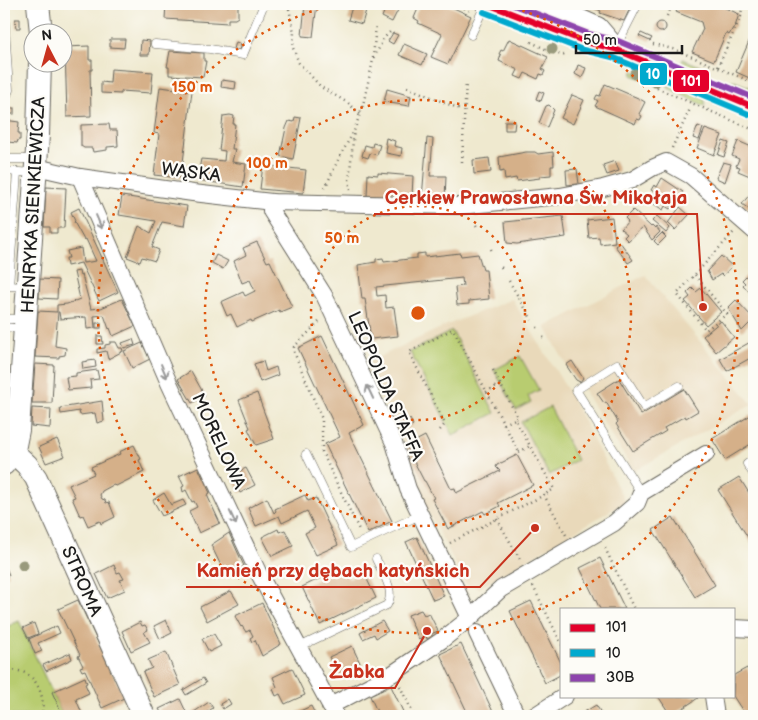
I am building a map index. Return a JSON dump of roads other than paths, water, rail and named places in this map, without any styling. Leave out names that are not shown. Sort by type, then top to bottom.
[{"type":"street","points":[[38,4],[40,22]]},
{"type":"street","points":[[542,4],[597,28],[615,49]]},
{"type":"street","points":[[493,6],[586,42],[615,49],[754,107]]},
{"type":"street","name":"HENRYKA SIENKIEWICZA","points":[[8,458],[16,445],[18,430],[18,325],[28,287],[31,168],[39,72]]},
{"type":"street","name":"WĄSKA","points":[[31,168],[193,193],[272,202],[459,206],[560,196],[603,188],[632,180],[669,155],[749,227]]},
{"type":"street","name":"MORELOWA","points":[[80,177],[169,383],[258,572],[333,711]]},
{"type":"street","name":"LEOPOLDA STAFFA","points":[[272,202],[271,211],[331,310],[391,436],[408,489],[470,618]]},
{"type":"street","points":[[333,711],[442,640],[470,618],[501,589],[614,523],[638,503],[641,493],[706,454]]},
{"type":"street","name":"STROMA","points":[[8,458],[27,465],[36,478],[142,716]]},
{"type":"street","points":[[736,628],[754,628]]},
{"type":"street","points":[[477,634],[517,716]]},
{"type":"street","points":[[534,716],[562,698]]},
{"type":"street","points":[[713,698],[716,716]]},
{"type":"lane","points":[[155,44],[210,48],[243,55],[264,4]]},
{"type":"lane","points":[[615,49],[638,4]]},
{"type":"lane","points":[[471,34],[493,6]]},
{"type":"lane","points":[[4,11],[9,90],[7,95],[4,95]]},
{"type":"lane","points":[[4,158],[31,168]]},
{"type":"lane","points":[[4,171],[31,168]]},
{"type":"lane","points":[[4,319],[18,325]]},
{"type":"lane","points":[[641,493],[576,390],[617,364],[644,407],[679,386]]},
{"type":"lane","points":[[306,454],[351,547],[420,515]]},
{"type":"lane","points":[[754,459],[747,464],[754,475]]},
{"type":"lane","points":[[299,647],[388,605],[391,596],[390,589],[376,559]]},
{"type":"place","name":"Cerkiew Prawosławna Św. Mikołaja","points":[[703,307]]},
{"type":"place","name":"Kamień przy dębach katyńskich","points":[[535,528]]},
{"type":"place","name":"Żabka","points":[[427,631]]}]
